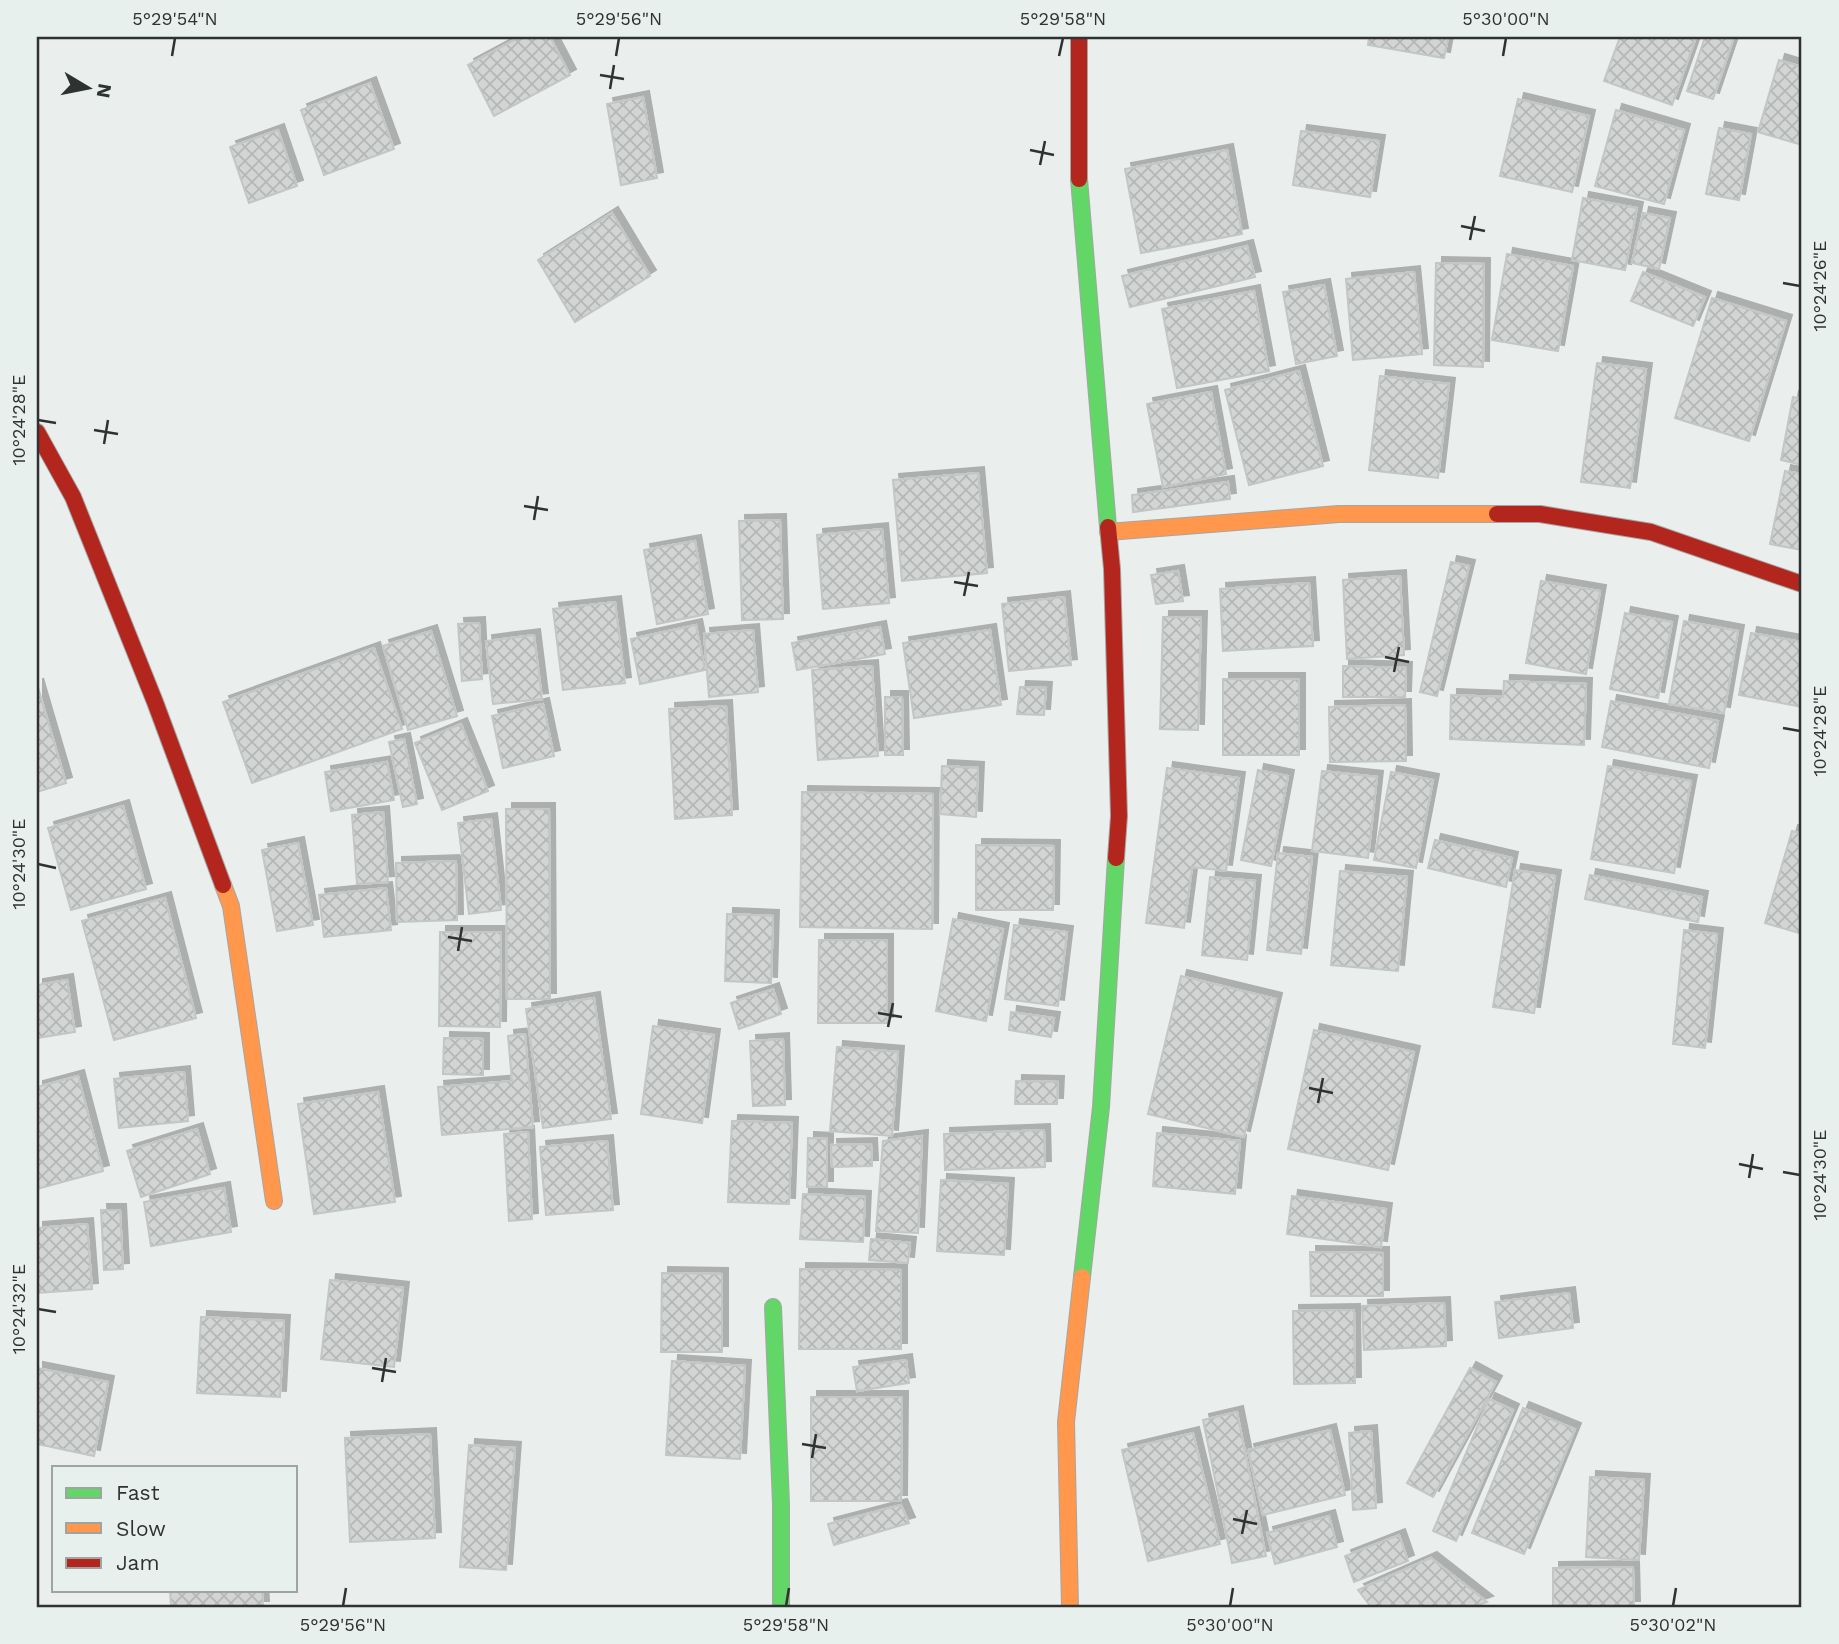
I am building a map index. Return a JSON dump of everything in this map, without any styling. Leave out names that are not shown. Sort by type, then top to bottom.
[{"type":"street","points":[[1070,1607],[1066,1422],[1101,1107],[1119,816],[1112,569],[1078,163],[1079,37]]},
{"type":"street","points":[[37,432],[73,497],[155,702],[231,906],[274,1201]]},
{"type":"street","points":[[1108,532],[1339,514],[1539,514],[1651,532],[1802,584]]},
{"type":"street","points":[[773,1307],[781,1504],[781,1607]]},
{"type":"building","points":[[520,37],[550,37],[570,75],[494,116],[468,65]]},
{"type":"building","points":[[1369,37],[1448,37],[1444,58],[1368,45]]},
{"type":"building","points":[[1620,37],[1696,37],[1672,105],[1604,81]]},
{"type":"building","points":[[1705,37],[1734,37],[1713,99],[1687,91]]},
{"type":"building","points":[[1779,60],[1802,67],[1802,145],[1758,132]]},
{"type":"building","points":[[370,83],[394,149],[324,175],[301,110]]},
{"type":"building","points":[[643,97],[657,178],[621,185],[607,104]]},
{"type":"building","points":[[1518,99],[1589,116],[1572,192],[1500,176]]},
{"type":"building","points":[[1616,110],[1684,130],[1664,204],[1595,186]]},
{"type":"building","points":[[1719,128],[1751,134],[1739,200],[1706,194]]},
{"type":"building","points":[[278,130],[297,186],[249,203],[230,147]]},
{"type":"building","points":[[1301,131],[1379,141],[1370,197],[1293,185]]},
{"type":"building","points":[[1227,150],[1242,234],[1141,253],[1125,169]]},
{"type":"building","points":[[1583,198],[1637,208],[1625,270],[1572,260]]},
{"type":"building","points":[[612,213],[650,276],[575,322],[538,260]]},
{"type":"building","points":[[1643,213],[1670,218],[1659,269],[1632,263]]},
{"type":"building","points":[[1247,246],[1255,277],[1130,307],[1122,276]]},
{"type":"building","points":[[1507,254],[1573,266],[1558,351],[1492,340]]},
{"type":"building","points":[[1436,263],[1484,264],[1483,367],[1434,365]]},
{"type":"building","points":[[1414,272],[1422,354],[1353,360],[1346,279]]},
{"type":"building","points":[[1643,272],[1705,297],[1693,326],[1631,301]]},
{"type":"building","points":[[1324,285],[1337,356],[1296,364],[1283,292]]},
{"type":"building","points":[[1254,291],[1269,371],[1177,388],[1162,309]]},
{"type":"building","points":[[1712,298],[1786,321],[1749,441],[1675,418]]},
{"type":"building","points":[[1597,363],[1646,369],[1630,488],[1581,482]]},
{"type":"building","points":[[1299,371],[1323,466],[1249,485],[1225,390]]},
{"type":"building","points":[[1380,376],[1449,384],[1438,478],[1369,470]]},
{"type":"building","points":[[1211,392],[1226,474],[1163,487],[1147,404]]},
{"type":"building","points":[[1793,397],[1802,399],[1802,465],[1781,460]]},
{"type":"building","points":[[1785,471],[1802,474],[1802,550],[1770,544]]},
{"type":"building","points":[[978,473],[987,573],[902,581],[893,480]]},
{"type":"building","points":[[1228,482],[1230,499],[1133,512],[1132,495]]},
{"type":"building","points":[[780,520],[783,619],[742,620],[739,521]]},
{"type":"building","points":[[882,529],[889,603],[823,609],[817,535]]},
{"type":"building","points":[[695,541],[708,614],[657,624],[644,550]]},
{"type":"building","points":[[1451,562],[1469,566],[1437,696],[1420,692]]},
{"type":"building","points":[[1178,571],[1183,601],[1156,604],[1151,575]]},
{"type":"building","points":[[1400,576],[1404,655],[1347,659],[1343,580]]},
{"type":"building","points":[[1541,581],[1600,591],[1586,674],[1526,663]]},
{"type":"building","points":[[1309,583],[1313,646],[1223,651],[1220,589]]},
{"type":"building","points":[[1064,597],[1071,665],[1009,671],[1002,604]]},
{"type":"building","points":[[615,602],[625,683],[563,690],[553,609]]},
{"type":"building","points":[[1625,613],[1672,622],[1658,698],[1610,689]]},
{"type":"building","points":[[1163,617],[1201,617],[1198,730],[1160,729]]},
{"type":"building","points":[[1684,621],[1738,631],[1724,713],[1669,704]]},
{"type":"building","points":[[479,623],[482,679],[462,681],[458,624]]},
{"type":"building","points":[[696,625],[705,670],[640,684],[631,639]]},
{"type":"building","points":[[880,627],[885,654],[797,670],[792,643]]},
{"type":"building","points":[[753,630],[758,692],[709,697],[704,634]]},
{"type":"building","points":[[990,630],[1001,705],[914,718],[903,643]]},
{"type":"building","points":[[431,631],[457,716],[408,730],[383,646]]},
{"type":"building","points":[[1751,633],[1802,642],[1802,707],[1739,695]]},
{"type":"building","points":[[534,635],[542,699],[493,704],[486,641]]},
{"type":"building","points":[[374,648],[402,729],[252,783],[223,702]]},
{"type":"building","points":[[872,666],[878,756],[818,760],[812,670]]},
{"type":"building","points":[[1343,666],[1406,668],[1405,697],[1343,697]]},
{"type":"building","points":[[1223,679],[1299,679],[1299,755],[1223,755]]},
{"type":"building","points":[[1504,681],[1586,684],[1584,745],[1450,739],[1451,695],[1503,697]]},
{"type":"building","points":[[37,684],[66,783],[37,792]]},
{"type":"building","points":[[1020,687],[1046,688],[1044,715],[1017,714]]},
{"type":"building","points":[[885,697],[902,697],[903,755],[885,755]]},
{"type":"building","points":[[1611,701],[1718,721],[1709,768],[1602,747]]},
{"type":"building","points":[[543,704],[554,756],[503,768],[492,716]]},
{"type":"building","points":[[1405,705],[1406,761],[1330,762],[1329,707]]},
{"type":"building","points":[[726,706],[732,815],[675,819],[669,709]]},
{"type":"building","points":[[461,724],[488,791],[442,810],[415,743]]},
{"type":"building","points":[[404,739],[417,804],[403,807],[389,742]]},
{"type":"building","points":[[387,762],[394,800],[331,811],[325,772]]},
{"type":"building","points":[[942,766],[978,768],[976,817],[940,814]]},
{"type":"building","points":[[1608,766],[1691,781],[1674,873],[1591,859]]},
{"type":"building","points":[[1167,768],[1239,778],[1226,871],[1192,867],[1184,928],[1146,923]]},
{"type":"building","points":[[1258,770],[1288,776],[1271,866],[1241,860]]},
{"type":"building","points":[[1322,771],[1377,777],[1368,858],[1312,851]]},
{"type":"building","points":[[1391,772],[1433,780],[1416,868],[1374,860]]},
{"type":"building","points":[[802,792],[933,794],[932,929],[800,927]]},
{"type":"building","points":[[123,806],[146,889],[71,910],[48,828]]},
{"type":"building","points":[[506,809],[549,809],[550,999],[507,999]]},
{"type":"building","points":[[383,812],[388,882],[357,884],[352,815]]},
{"type":"building","points":[[491,819],[501,910],[469,914],[458,823]]},
{"type":"building","points":[[1792,831],[1802,834],[1802,934],[1765,923]]},
{"type":"building","points":[[1435,840],[1512,858],[1506,887],[1428,868]]},
{"type":"building","points":[[298,843],[313,925],[277,931],[262,850]]},
{"type":"building","points":[[976,845],[1054,846],[1053,910],[976,910]]},
{"type":"building","points":[[1278,853],[1312,857],[1301,954],[1267,950]]},
{"type":"building","points":[[456,861],[457,920],[397,922],[396,863]]},
{"type":"building","points":[[1515,870],[1555,876],[1534,1013],[1493,1007]]},
{"type":"building","points":[[1340,871],[1407,877],[1398,971],[1331,965]]},
{"type":"building","points":[[1590,875],[1702,897],[1698,922],[1585,899]]},
{"type":"building","points":[[1210,877],[1255,881],[1247,960],[1202,955]]},
{"type":"building","points":[[386,888],[391,930],[324,937],[319,895]]},
{"type":"building","points":[[165,898],[196,1018],[114,1040],[82,921]]},
{"type":"building","points":[[727,914],[773,916],[771,983],[725,981]]},
{"type":"building","points":[[953,919],[1003,929],[986,1021],[936,1011]]},
{"type":"building","points":[[1014,925],[1067,932],[1058,1006],[1005,999]]},
{"type":"building","points":[[1684,930],[1717,934],[1705,1048],[1673,1044]]},
{"type":"building","points":[[440,932],[501,932],[500,1027],[439,1026]]},
{"type":"building","points":[[819,940],[887,940],[887,1023],[818,1023]]},
{"type":"building","points":[[1181,976],[1276,999],[1244,1137],[1148,1114]]},
{"type":"building","points":[[67,980],[75,1032],[37,1038],[37,985]]},
{"type":"building","points":[[773,989],[781,1014],[739,1029],[731,1003]]},
{"type":"building","points":[[594,998],[611,1119],[543,1128],[526,1009]]},
{"type":"building","points":[[1011,1012],[1054,1018],[1051,1037],[1009,1030]]},
{"type":"building","points":[[653,1026],[714,1035],[702,1123],[641,1114]]},
{"type":"building","points":[[1314,1030],[1414,1052],[1388,1170],[1288,1149]]},
{"type":"building","points":[[525,1034],[533,1127],[442,1135],[438,1087],[512,1081],[508,1036]]},
{"type":"building","points":[[444,1038],[483,1039],[483,1075],[443,1074]]},
{"type":"building","points":[[783,1039],[785,1105],[753,1106],[750,1041]]},
{"type":"building","points":[[837,1047],[898,1052],[892,1136],[830,1131]]},
{"type":"building","points":[[184,1072],[188,1121],[119,1128],[114,1079]]},
{"type":"building","points":[[78,1076],[103,1171],[37,1189],[37,1087]]},
{"type":"building","points":[[1016,1081],[1058,1082],[1057,1104],[1015,1104]]},
{"type":"building","points":[[378,1092],[395,1202],[314,1214],[298,1104]]},
{"type":"building","points":[[732,1121],[792,1123],[789,1204],[728,1202]]},
{"type":"building","points":[[197,1129],[210,1174],[141,1197],[127,1151]]},
{"type":"building","points":[[1044,1130],[1045,1167],[945,1170],[944,1134]]},
{"type":"building","points":[[528,1132],[532,1219],[509,1221],[504,1134]]},
{"type":"building","points":[[1157,1133],[1240,1141],[1235,1194],[1153,1186]]},
{"type":"building","points":[[922,1136],[918,1233],[876,1231],[883,1141]]},
{"type":"building","points":[[808,1138],[827,1139],[827,1187],[807,1187]]},
{"type":"building","points":[[607,1141],[613,1210],[546,1215],[540,1147]]},
{"type":"building","points":[[871,1144],[872,1166],[832,1167],[831,1145]]},
{"type":"building","points":[[941,1180],[1008,1184],[1004,1255],[937,1251]]},
{"type":"building","points":[[224,1188],[231,1232],[151,1246],[144,1202]]},
{"type":"building","points":[[803,1194],[865,1197],[863,1242],[800,1239]]},
{"type":"building","points":[[1292,1196],[1386,1209],[1381,1247],[1287,1234]]},
{"type":"building","points":[[101,1210],[120,1210],[123,1269],[104,1270]]},
{"type":"building","points":[[87,1224],[92,1289],[37,1293],[37,1228]]},
{"type":"building","points":[[871,1239],[910,1243],[908,1263],[869,1260]]},
{"type":"building","points":[[1310,1252],[1383,1253],[1383,1296],[1311,1296]]},
{"type":"building","points":[[800,1269],[901,1270],[901,1349],[799,1349]]},
{"type":"building","points":[[662,1273],[722,1274],[722,1352],[661,1352]]},
{"type":"building","points":[[330,1280],[403,1288],[394,1367],[321,1359]]},
{"type":"building","points":[[1569,1293],[1573,1328],[1499,1338],[1495,1302]]},
{"type":"building","points":[[1444,1303],[1446,1346],[1364,1350],[1362,1306]]},
{"type":"building","points":[[1354,1310],[1355,1383],[1294,1384],[1293,1311]]},
{"type":"building","points":[[201,1317],[284,1321],[280,1397],[197,1393]]},
{"type":"building","points":[[906,1360],[909,1383],[857,1391],[853,1367]]},
{"type":"building","points":[[672,1361],[745,1366],[740,1459],[666,1455]]},
{"type":"building","points":[[37,1368],[108,1382],[94,1456],[37,1444]]},
{"type":"building","points":[[1470,1368],[1496,1382],[1433,1497],[1407,1483]]},
{"type":"building","points":[[811,1397],[902,1397],[901,1501],[811,1501]]},
{"type":"building","points":[[1489,1399],[1513,1410],[1456,1541],[1433,1531]]},
{"type":"building","points":[[1523,1408],[1575,1429],[1524,1554],[1472,1533]]},
{"type":"building","points":[[1237,1412],[1266,1556],[1232,1563],[1203,1420]]},
{"type":"building","points":[[1330,1430],[1345,1495],[1263,1515],[1248,1450]]},
{"type":"building","points":[[1371,1431],[1376,1508],[1353,1510],[1349,1433]]},
{"type":"building","points":[[1193,1433],[1220,1544],[1148,1561],[1122,1450]]},
{"type":"building","points":[[430,1434],[435,1538],[350,1542],[345,1438]]},
{"type":"building","points":[[469,1445],[515,1448],[506,1570],[460,1567]]},
{"type":"building","points":[[1590,1477],[1644,1480],[1639,1560],[1586,1557]]},
{"type":"building","points":[[901,1505],[909,1523],[834,1545],[828,1524]]},
{"type":"building","points":[[1329,1516],[1337,1547],[1275,1564],[1267,1533]]},
{"type":"building","points":[[1399,1535],[1408,1561],[1354,1582],[1345,1556]]},
{"type":"building","points":[[1431,1558],[1487,1602],[1473,1607],[1371,1607],[1358,1590]]},
{"type":"building","points":[[1633,1567],[1634,1607],[1553,1607],[1553,1568]]},
{"type":"building","points":[[170,1592],[262,1592],[263,1607],[171,1607]]},
{"type":"traffic: fast","points":[[1079,179],[1108,527]]},
{"type":"traffic: fast","points":[[1082,1277],[1101,1107],[1116,858]]},
{"type":"traffic: fast","points":[[773,1307],[781,1504],[781,1607]]},
{"type":"traffic: slow","points":[[1108,532],[1339,514],[1497,514]]},
{"type":"traffic: slow","points":[[223,885],[231,906],[274,1201]]},
{"type":"traffic: slow","points":[[1070,1607],[1066,1422],[1082,1277]]},
{"type":"traffic: jam","points":[[1079,37],[1079,179]]},
{"type":"traffic: jam","points":[[37,432],[73,497],[155,702],[223,885]]},
{"type":"traffic: jam","points":[[1497,514],[1540,514],[1651,532],[1802,584]]},
{"type":"traffic: jam","points":[[1108,527],[1112,569],[1119,816],[1116,858]]}]
